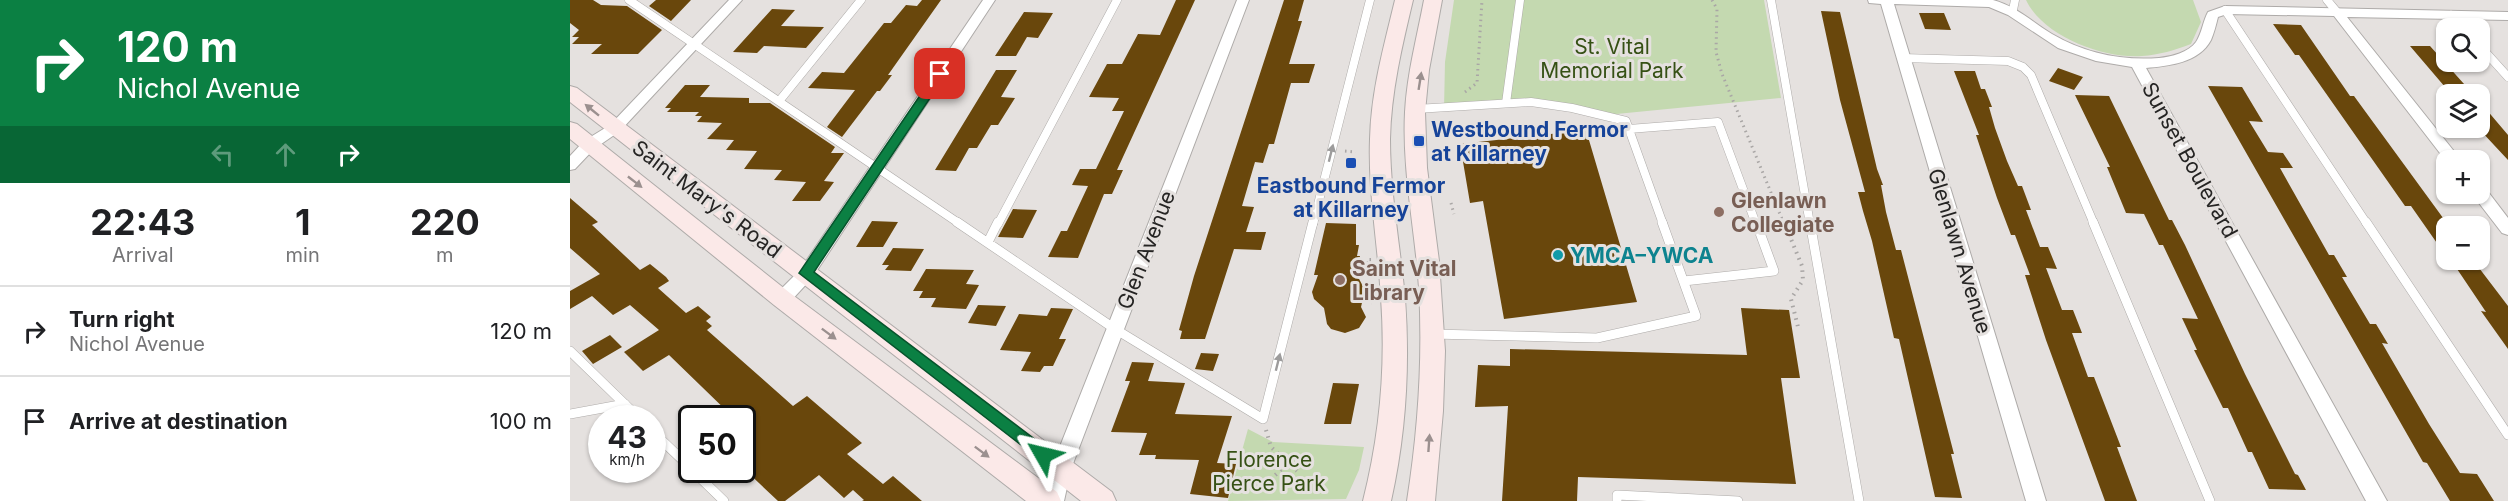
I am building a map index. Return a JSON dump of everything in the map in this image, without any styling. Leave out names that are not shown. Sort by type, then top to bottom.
[{"type":"main road","points":[[1369,501],[1380,489],[1393,398],[1393,301],[1380,165],[1380,137],[1384,84],[1404,0]]},
{"type":"main road","points":[[1421,501],[1429,450],[1432,334],[1428,261],[1415,162],[1415,109],[1433,0]]},
{"type":"main road","name":"Saint Mary's Road","points":[[570,92],[1102,501]]},
{"type":"main road","name":"Saint Mary's Road","points":[[570,129],[782,299],[1047,501]]},
{"type":"street","points":[[570,165],[589,144],[615,128],[736,0]]},
{"type":"street","points":[[782,299],[806,273],[989,0]]},
{"type":"street","name":"Glen Avenue","points":[[1054,501],[1061,469],[1243,0]]},
{"type":"street","name":"Sunset Boulevard","points":[[1874,0],[2014,5],[2062,45],[2097,57],[2137,64],[2377,501]]},
{"type":"street","name":"Glenlawn Avenue","points":[[1886,0],[2036,501]]},
{"type":"street","points":[[2137,64],[2162,62],[2189,54],[2203,42],[2213,15],[2225,10],[2508,16]]},
{"type":"street","points":[[2337,12],[2446,150]]},
{"type":"street","points":[[2489,204],[2508,229]]},
{"type":"lane","points":[[629,0],[695,42],[1115,329],[1263,419],[1370,0]]},
{"type":"lane","points":[[780,100],[861,0]]},
{"type":"lane","points":[[988,242],[1117,0]]},
{"type":"lane","points":[[1506,103],[1520,0]]},
{"type":"lane","points":[[1771,0],[1859,501]]},
{"type":"lane","points":[[2327,0],[2337,12]]},
{"type":"lane","points":[[2225,10],[2508,435]]},
{"type":"lane","points":[[2451,15],[2454,18]]},
{"type":"lane","points":[[2490,57],[2508,77]]},
{"type":"lane","points":[[1902,58],[2008,61],[2023,68],[2031,75],[2210,501]]},
{"type":"lane","points":[[1415,109],[1443,109],[1518,102],[1599,114],[1626,121],[1696,316],[1597,338],[1432,334]]},
{"type":"lane","points":[[1629,129],[1718,122],[1774,271],[1684,281]]},
{"type":"lane","points":[[570,351],[625,404]]},
{"type":"lane","points":[[570,414],[625,404]]},
{"type":"lane","points":[[666,444],[678,456]]},
{"type":"lane","points":[[706,483],[724,501]]},
{"type":"lane","points":[[1617,501],[1617,495],[1738,501]]},
{"type":"path","points":[[1443,109],[1477,83],[1482,0]]},
{"type":"path","points":[[1712,0],[1717,9],[1716,52],[1722,74],[1802,266],[1803,280],[1791,299],[1798,327]]},
{"type":"path","points":[[1351,186],[1352,196]]},
{"type":"path","points":[[1451,203],[1454,214]]},
{"type":"path","points":[[1366,260],[1368,300]]},
{"type":"path","points":[[1263,419],[1271,447],[1297,471]]},
{"type":"path","points":[[1268,492],[1270,480],[1287,464]]},
{"type":"green space","name":"St. Vital Memorial Park","points":[[1454,0],[1764,0],[1781,98],[1606,115],[1517,102],[1444,109],[1445,62]]},
{"type":"green space","points":[[2026,0],[2193,0],[2201,22],[2191,44],[2155,55],[2110,54],[2076,43],[2060,34],[2034,13]]},
{"type":"green space","name":"Florence Pierce Park","points":[[1248,429],[1273,442],[1364,447],[1359,470],[1346,499],[1228,501]]},
{"type":"building","points":[[570,0],[593,0],[601,5],[627,6],[662,30],[638,54],[591,54],[602,44],[572,44],[579,37],[572,37],[579,30],[570,23]]},
{"type":"building","points":[[656,0],[691,0],[671,21],[649,6]]},
{"type":"building","points":[[922,0],[941,0],[888,75],[892,75],[842,137],[827,127],[855,90],[808,88],[822,72],[844,73],[884,23],[891,23],[906,5],[917,6]]},
{"type":"building","points":[[1176,0],[1195,0],[1117,170],[1123,170],[1112,194],[1104,194],[1078,258],[1048,257],[1061,231],[1067,231],[1088,186],[1072,185],[1080,169],[1096,169],[1124,111],[1112,111],[1119,98],[1089,97],[1107,64],[1122,64],[1138,34],[1160,35]]},
{"type":"building","points":[[1284,0],[1304,0],[1298,21],[1302,21],[1289,64],[1315,64],[1309,83],[1291,83],[1274,144],[1269,144],[1263,163],[1255,162],[1242,206],[1254,207],[1246,232],[1266,232],[1261,250],[1234,249],[1205,339],[1180,339],[1182,331],[1179,330],[1194,276]]},
{"type":"building","points":[[772,9],[795,10],[781,26],[824,27],[806,48],[764,46],[757,53],[733,52]]},
{"type":"building","points":[[1821,11],[1840,12],[1877,169],[1883,185],[1881,185],[1886,212],[1896,250],[1901,250],[1954,454],[1951,454],[1962,498],[1935,497],[1899,339],[1894,338],[1872,241],[1858,192],[1865,192],[1840,100]]},
{"type":"building","points":[[1024,12],[1053,13],[1038,38],[1027,37],[1016,56],[995,56]]},
{"type":"building","points":[[1919,13],[1944,13],[1951,30],[1925,29]]},
{"type":"building","points":[[2273,24],[2301,25],[2350,96],[2354,96],[2442,216],[2436,216],[2436,242],[2411,206],[2405,206],[2299,55],[2295,55]]},
{"type":"building","points":[[2410,46],[2430,46],[2436,53],[2436,72],[2453,72],[2464,84],[2442,84]]},
{"type":"building","points":[[2058,68],[2083,77],[2074,90],[2049,81]]},
{"type":"building","points":[[996,70],[1017,70],[1001,97],[1015,98],[998,125],[991,125],[977,148],[969,148],[956,171],[935,170]]},
{"type":"building","points":[[1954,71],[1975,71],[1981,89],[1985,89],[1992,107],[1989,107],[1995,128],[2007,161],[2018,186],[2022,186],[2031,210],[2026,210],[2040,247],[2048,247],[2057,269],[2046,268],[2062,310],[2073,310],[2082,333],[2072,333],[2088,377],[2094,377],[2121,447],[2117,447],[2137,501],[2105,501],[2046,340],[2025,275],[2030,275],[2015,235],[2011,235],[1997,198],[1976,135],[1979,135]]},
{"type":"building","points":[[685,85],[710,85],[700,97],[749,98],[749,103],[770,103],[835,147],[831,153],[844,153],[824,181],[834,182],[820,201],[792,201],[806,182],[774,180],[782,170],[744,169],[757,151],[726,150],[734,140],[707,139],[722,123],[697,122],[702,116],[695,116],[699,112],[667,112],[671,108],[665,108]]},
{"type":"building","points":[[2208,86],[2242,87],[2263,122],[2249,121],[2268,152],[2283,153],[2293,168],[2280,168],[2329,255],[2334,255],[2347,277],[2342,277],[2370,324],[2376,324],[2388,344],[2382,343],[2429,424],[2460,473],[2477,474],[2494,501],[2450,501],[2427,463],[2423,462]]},
{"type":"building","points":[[2075,95],[2109,96],[2169,220],[2172,220],[2185,245],[2295,474],[2298,475],[2306,490],[2269,489],[2252,452],[2248,452],[2228,408],[2223,408],[2194,350],[2197,350],[2182,318],[2198,319],[2163,245],[2159,245],[2144,214],[2126,213],[2107,167],[2110,167]]},
{"type":"building","points":[[2490,114],[2508,135],[2508,160],[2487,138],[2490,138]]},
{"type":"building","name":"YMCA–YWCA","points":[[1586,130],[1637,302],[1504,319],[1483,201],[1470,203],[1460,144]]},
{"type":"building","points":[[570,198],[598,222],[592,225],[640,270],[650,264],[666,277],[669,281],[658,288],[686,313],[698,306],[711,317],[706,321],[712,326],[707,330],[793,406],[807,396],[862,443],[847,454],[883,484],[893,476],[922,501],[862,501],[864,500],[853,490],[844,498],[819,475],[785,501],[778,501],[756,480],[756,405],[721,405],[669,355],[643,371],[624,352],[659,330],[630,305],[613,315],[592,296],[570,309],[570,291],[600,274],[570,248]]},
{"type":"building","points":[[1013,209],[1037,210],[1023,238],[998,237]]},
{"type":"building","points":[[872,221],[898,222],[883,247],[856,247]]},
{"type":"building","name":"Saint Vital Library","points":[[1326,223],[1356,224],[1356,245],[1359,245],[1357,256],[1360,256],[1358,267],[1361,267],[1358,277],[1365,290],[1361,307],[1366,317],[1359,328],[1345,333],[1331,329],[1327,324],[1324,308],[1314,299],[1312,292],[1318,275],[1314,275]]},
{"type":"building","points":[[893,248],[924,249],[911,271],[885,270],[889,265],[882,265]]},
{"type":"building","points":[[926,269],[974,270],[966,284],[979,285],[966,309],[931,307],[936,298],[919,298],[923,291],[913,291]]},
{"type":"building","points":[[2458,270],[2481,270],[2508,306],[2508,349],[2481,311],[2486,312]]},
{"type":"building","points":[[978,305],[1006,306],[996,326],[968,323]]},
{"type":"building","points":[[1051,308],[1073,309],[1059,339],[1066,339],[1053,366],[1044,366],[1040,372],[1021,371],[1031,352],[1000,350],[1019,314],[1047,316]]},
{"type":"building","points":[[1741,308],[1789,310],[1800,378],[1781,378],[1796,484],[1578,477],[1577,501],[1502,501],[1508,406],[1475,407],[1478,365],[1510,366],[1510,349],[1747,355]]},
{"type":"building","points":[[610,335],[622,347],[593,364],[582,351]]},
{"type":"building","points":[[1201,353],[1219,354],[1213,371],[1195,369]]},
{"type":"building","points":[[1132,362],[1154,363],[1148,381],[1185,383],[1175,414],[1232,416],[1217,463],[1236,464],[1228,498],[1190,494],[1199,460],[1155,459],[1156,455],[1139,455],[1147,433],[1111,432],[1130,381],[1125,381]]},
{"type":"building","points":[[1333,383],[1359,384],[1351,424],[1324,424]]},
{"type":"place","name":"Westbound Fermor at Killarney","points":[[1419,141]]},
{"type":"place","name":"Eastbound Fermor at Killarney","points":[[1351,163]]},
{"type":"place","name":"Glenlawn Collegiate","points":[[1719,212]]},
{"type":"place","name":"YMCA–YWCA","points":[[1558,255]]},
{"type":"place","name":"Saint Vital Library","points":[[1340,280]]},
{"type":"route","points":[[940,74],[806,273],[1043,455]]}]
